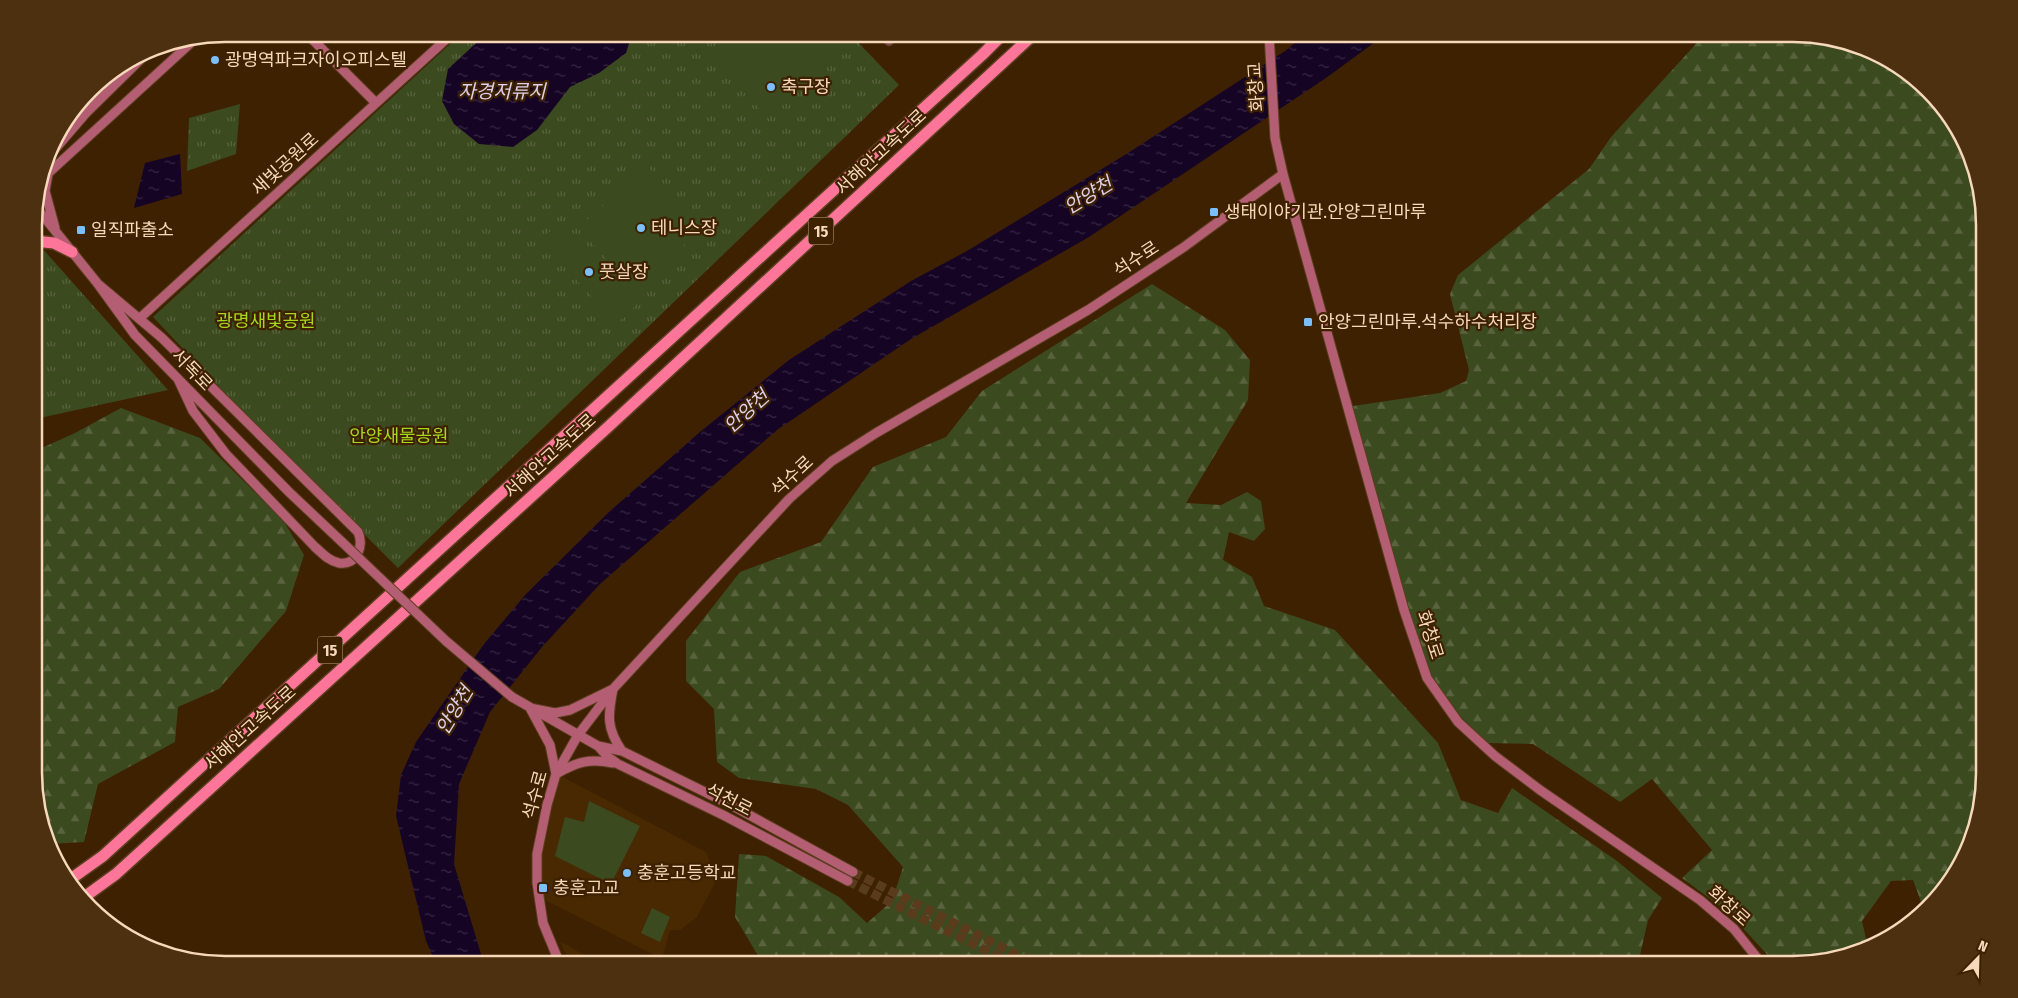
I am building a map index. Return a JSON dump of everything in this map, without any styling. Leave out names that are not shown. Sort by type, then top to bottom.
[{"type":"highway","name":"서해안고속도로","points":[[75,876],[103,856],[995,42]]},
{"type":"highway","name":"서해안고속도로","points":[[89,894],[116,874],[570,462],[1025,42]]},
{"type":"highway","points":[[42,242],[54,243],[72,252]]},
{"type":"street","points":[[315,42],[376,103]]},
{"type":"street","name":"새빛공원로","points":[[140,318],[443,42]]},
{"type":"street","name":"화창교","points":[[1269,42],[1275,138],[1283,174]]},
{"type":"street","points":[[51,172],[187,47]]},
{"type":"street","points":[[65,138],[86,113],[129,70]]},
{"type":"street","points":[[76,119],[86,113]]},
{"type":"street","name":"석수로","points":[[557,956],[543,923],[538,897],[536,866],[547,805],[556,774],[578,734],[613,689],[790,498],[832,461],[876,433],[1088,310],[1184,247],[1283,174]]},
{"type":"street","name":"화창로","points":[[1283,174],[1404,610],[1427,678],[1458,722],[1494,756],[1540,790],[1700,900],[1734,929],[1756,956]]},
{"type":"street","points":[[45,192],[57,233]]},
{"type":"street","name":"서독로","points":[[43,215],[98,284],[135,335],[289,492],[446,641],[512,697]]},
{"type":"street","points":[[98,284],[140,318],[358,532],[361,543],[356,558],[345,564],[337,562],[327,558],[315,547],[226,454],[193,411],[178,379]]},
{"type":"street","points":[[530,708],[555,713],[570,710],[613,689]]},
{"type":"street","points":[[613,689],[608,714],[609,724],[622,751]]},
{"type":"street","name":"석천로","points":[[512,697],[598,746],[618,764],[723,815],[848,881]]},
{"type":"street","points":[[530,708],[550,745],[556,774],[572,765],[592,760],[618,764]]},
{"type":"street","name":"석천로","points":[[598,746],[622,751],[731,805],[853,872]]},
{"type":"shaded area","name":"충훈고등학교","points":[[557,774],[706,852],[717,879],[697,917],[680,930],[670,930],[663,956],[656,956],[541,898],[539,866]]},
{"type":"shaded area","points":[[560,941],[585,956],[567,956]]},
{"type":"green space","name":"안양새물공원","points":[[452,42],[858,42],[899,85],[398,568],[264,434],[153,317]]},
{"type":"green space","name":"축구장","points":[[728,42],[847,42],[849,44],[768,118],[712,57]]},
{"type":"green space","points":[[1698,42],[1793,42],[1829,46],[1852,52],[1874,61],[1904,80],[1938,114],[1957,144],[1966,166],[1972,189],[1976,225],[1976,773],[1974,797],[1962,843],[1938,884],[1921,903],[1913,880],[1891,881],[1862,921],[1866,940],[1852,946],[1817,954],[1769,956],[1728,912],[1682,878],[1712,850],[1652,779],[1620,802],[1533,744],[1487,743],[1449,705],[1429,675],[1409,622],[1362,452],[1353,406],[1440,393],[1466,381],[1469,370],[1450,294],[1458,275],[1589,169],[1611,137]]},
{"type":"green space","points":[[240,104],[236,154],[187,171],[189,118]]},
{"type":"green space","name":"테니스장","points":[[647,166],[704,227],[635,290],[578,228]]},
{"type":"green space","name":"풋살장","points":[[561,221],[638,303],[617,323],[540,241]]},
{"type":"green space","points":[[42,248],[168,390],[42,417]]},
{"type":"green space","points":[[1152,284],[1225,330],[1250,360],[1248,400],[1186,503],[1221,505],[1247,492],[1261,501],[1265,529],[1254,541],[1229,532],[1223,560],[1252,577],[1264,606],[1335,630],[1438,743],[1461,800],[1498,813],[1512,788],[1617,861],[1662,898],[1648,920],[1640,956],[758,956],[735,917],[739,854],[766,856],[839,897],[867,923],[892,901],[903,867],[848,805],[816,789],[739,778],[717,762],[714,709],[686,681],[686,641],[740,572],[821,542],[873,467],[946,437],[982,391]]},
{"type":"green space","points":[[121,408],[200,438],[283,520],[304,555],[286,611],[219,689],[178,707],[175,742],[98,784],[84,842],[56,844],[46,809],[42,773],[42,448],[75,433]]},
{"type":"green space","points":[[589,801],[640,826],[611,884],[555,856],[565,817],[584,822]]},
{"type":"green space","points":[[652,908],[670,917],[660,942],[641,933]]},
{"type":"water","name":"자경저류지","points":[[477,42],[629,42],[626,53],[599,73],[570,87],[537,130],[513,147],[479,144],[454,124],[442,101],[448,69]]},
{"type":"water","name":"안양천","points":[[1296,42],[1375,42],[1326,78],[1089,237],[911,339],[777,430],[600,584],[542,647],[490,712],[459,784],[454,864],[482,956],[433,956],[426,941],[396,816],[401,775],[416,742],[484,644],[526,594],[609,512],[700,432],[789,360],[911,281],[967,251],[1128,153]]},
{"type":"water","points":[[180,154],[182,194],[134,208],[145,163]]},
{"type":"tunnel","points":[[853,872],[1019,956]]},
{"type":"tunnel","points":[[848,881],[997,956]]},
{"type":"place","name":"광명역파크자이오피스텔","points":[[215,60]]},
{"type":"place","name":"축구장","points":[[771,87]]},
{"type":"place","name":"생태이야기관.안양그린마루","points":[[1214,212]]},
{"type":"place","name":"테니스장","points":[[641,228]]},
{"type":"place","name":"일직파출소","points":[[81,230]]},
{"type":"place","name":"풋살장","points":[[589,272]]},
{"type":"place","name":"안양그린마루.석수하수처리장","points":[[1308,322]]},
{"type":"place","name":"충훈고등학교","points":[[627,873]]},
{"type":"place","name":"충훈고교","points":[[543,888]]},
{"type":"park label","name":"광명새빛공원","points":[[266,321]]}]
